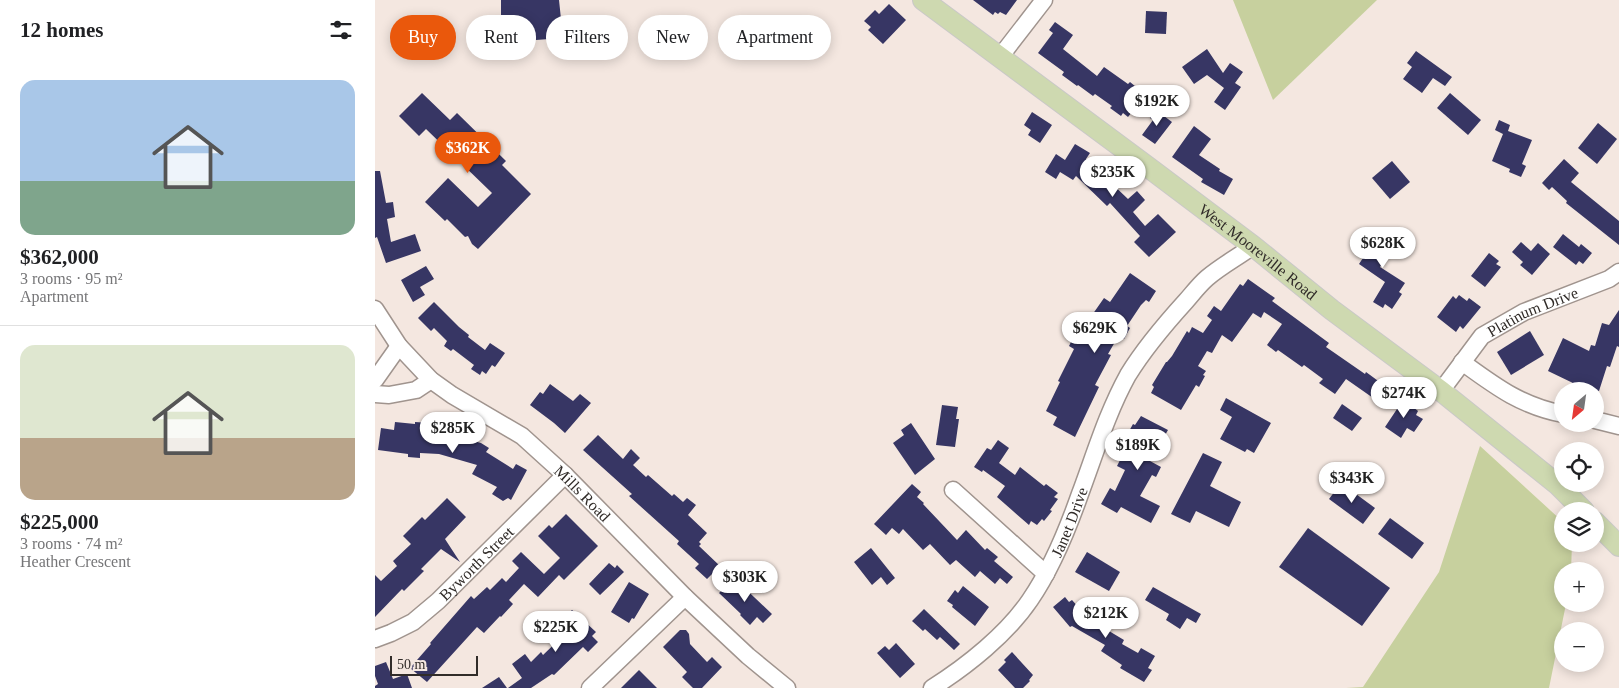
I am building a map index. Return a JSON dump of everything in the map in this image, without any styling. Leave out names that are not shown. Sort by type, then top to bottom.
[{"type":"main road","name":"West Mooreville Road","points":[[923,0],[1253,246],[1332,310],[1441,390],[1558,485],[1575,502]]},
{"type":"main road","points":[[1604,531],[1619,546]]},
{"type":"street","points":[[1000,57],[1044,0]]},
{"type":"street","name":"Janet Drive","points":[[932,688],[992,643],[1030,601],[1058,552],[1108,414],[1129,374],[1165,324],[1206,278],[1253,246]]},
{"type":"street","name":"Platinum Drive","points":[[1441,390],[1482,336],[1524,312],[1609,279],[1619,272]]},
{"type":"street","name":"Mills Road","points":[[375,309],[399,346],[431,380],[452,395],[522,436],[565,475],[685,596],[748,656],[787,688]]},
{"type":"street","points":[[375,380],[399,346]]},
{"type":"street","points":[[1462,362],[1499,389],[1526,403],[1554,411]]},
{"type":"street","points":[[375,394],[389,395],[416,390],[431,380]]},
{"type":"street","points":[[1604,422],[1619,426]]},
{"type":"street","name":"Byworth Street","points":[[375,639],[413,622],[438,601],[565,475]]},
{"type":"street","points":[[953,490],[1046,574]]},
{"type":"street","points":[[590,688],[685,596]]},
{"type":"green space","points":[[1233,0],[1377,0],[1273,100]]},
{"type":"green space","points":[[1480,446],[1554,514],[1554,552],[1572,552],[1571,562],[1554,562],[1554,612],[1564,612],[1562,622],[1554,622],[1554,663],[1549,688],[1346,688],[1363,687],[1439,572]]},
{"type":"building","points":[[501,0],[559,0],[561,15],[546,15],[546,39],[536,40],[536,15],[501,15]]},
{"type":"building","points":[[973,0],[1017,0],[1006,15],[995,12],[993,15]]},
{"type":"building","points":[[889,4],[906,20],[883,44],[868,30],[871,27],[864,21],[875,10],[879,14]]},
{"type":"building","points":[[1146,11],[1167,12],[1166,34],[1145,33]]},
{"type":"building","points":[[1055,22],[1073,35],[1063,49],[1097,76],[1104,67],[1128,84],[1130,82],[1141,91],[1131,104],[1135,108],[1128,117],[1123,113],[1121,116],[1110,108],[1112,106],[1095,94],[1093,96],[1077,86],[1062,75],[1064,72],[1038,53],[1053,33],[1049,30]]},
{"type":"building","points":[[1207,49],[1223,73],[1230,63],[1243,72],[1235,83],[1241,87],[1225,110],[1214,102],[1224,88],[1207,75],[1194,84],[1182,67]]},
{"type":"building","points":[[1416,51],[1452,77],[1445,86],[1433,78],[1422,93],[1403,79],[1412,67],[1407,63]]},
{"type":"building","points":[[422,93],[450,120],[457,113],[506,161],[502,165],[531,194],[478,249],[472,244],[468,236],[465,237],[447,219],[445,221],[425,202],[448,178],[478,207],[492,193],[426,129],[419,136],[399,116]]},
{"type":"building","points":[[1450,93],[1481,120],[1468,135],[1437,108]]},
{"type":"building","points":[[1156,110],[1172,122],[1155,144],[1142,135],[1153,120],[1150,118]]},
{"type":"building","points":[[1032,112],[1052,125],[1040,143],[1028,135],[1031,130],[1024,125]]},
{"type":"building","points":[[1499,120],[1510,125],[1508,131],[1532,140],[1522,164],[1526,166],[1521,177],[1509,172],[1510,169],[1492,161],[1503,134],[1495,130]]},
{"type":"building","points":[[1598,123],[1617,139],[1597,164],[1578,148]]},
{"type":"building","points":[[1194,126],[1211,139],[1199,155],[1220,169],[1219,171],[1233,179],[1224,195],[1201,182],[1203,179],[1172,157]]},
{"type":"building","points":[[1075,144],[1090,153],[1086,159],[1128,199],[1137,191],[1145,200],[1133,212],[1145,226],[1158,214],[1176,232],[1149,257],[1134,242],[1140,236],[1110,203],[1107,206],[1076,176],[1073,180],[1060,172],[1056,179],[1045,172],[1056,154],[1065,160]]},
{"type":"building","points":[[1564,159],[1579,173],[1571,182],[1619,221],[1619,245],[1566,203],[1567,201],[1552,187],[1549,190],[1542,183]]},
{"type":"building","points":[[1392,161],[1410,182],[1390,199],[1372,178]]},
{"type":"building","points":[[375,171],[380,171],[386,203],[393,202],[395,217],[387,219],[391,242],[415,234],[421,251],[386,263],[377,237],[375,238]]},
{"type":"building","points":[[1383,228],[1399,239],[1380,267],[1405,283],[1399,292],[1402,294],[1392,309],[1385,304],[1383,308],[1373,302],[1385,282],[1359,264]]},
{"type":"building","points":[[1563,234],[1579,247],[1581,244],[1592,253],[1583,264],[1579,261],[1576,265],[1553,247]]},
{"type":"building","points":[[1521,242],[1531,251],[1538,243],[1550,254],[1532,275],[1520,265],[1523,262],[1512,252]]},
{"type":"building","points":[[1489,253],[1499,261],[1496,264],[1501,267],[1485,287],[1471,276]]},
{"type":"building","points":[[426,266],[434,279],[420,287],[425,295],[413,302],[401,280]]},
{"type":"building","points":[[1130,273],[1156,291],[1149,302],[1146,300],[1141,305],[1127,326],[1130,328],[1124,339],[1119,335],[1108,354],[1111,355],[1095,385],[1099,387],[1075,437],[1053,425],[1057,417],[1046,411],[1074,349],[1069,346],[1074,336],[1076,338],[1104,298],[1110,302]]},
{"type":"building","points":[[1248,279],[1275,298],[1272,301],[1329,343],[1326,347],[1385,386],[1376,400],[1346,379],[1335,394],[1319,383],[1323,379],[1304,365],[1302,367],[1278,350],[1276,352],[1267,345],[1282,324],[1264,312],[1261,318],[1253,313],[1232,342],[1222,335],[1212,353],[1207,351],[1198,366],[1206,371],[1203,375],[1205,376],[1199,387],[1196,385],[1181,410],[1151,393],[1154,387],[1152,385],[1187,331],[1189,333],[1192,327],[1203,333],[1212,320],[1207,316],[1214,306],[1221,311],[1240,284],[1243,286]]},
{"type":"building","points":[[1459,295],[1467,301],[1469,298],[1481,307],[1463,329],[1460,326],[1456,332],[1437,317],[1453,296],[1456,299]]},
{"type":"building","points":[[434,302],[469,335],[468,337],[485,350],[490,343],[505,353],[495,367],[492,365],[486,374],[482,371],[480,375],[471,369],[474,365],[453,349],[451,351],[444,346],[447,341],[434,328],[431,331],[418,318]]},
{"type":"building","points":[[1619,310],[1619,347],[1617,346],[1610,367],[1607,366],[1602,382],[1571,382],[1548,371],[1563,338],[1589,351],[1591,345],[1595,346],[1602,323],[1609,325]]},
{"type":"building","points":[[1530,331],[1544,355],[1511,375],[1497,352]]},
{"type":"building","points":[[550,384],[573,401],[580,394],[591,403],[565,433],[530,405],[540,392],[543,394]]},
{"type":"building","points":[[1226,398],[1271,423],[1254,453],[1247,449],[1245,452],[1220,439],[1232,417],[1220,410]]},
{"type":"building","points":[[1407,399],[1415,404],[1413,407],[1418,411],[1416,415],[1423,419],[1414,432],[1407,428],[1401,438],[1385,427],[1403,400],[1405,402]]},
{"type":"building","points":[[1342,404],[1362,418],[1352,431],[1333,418]]},
{"type":"building","points":[[942,405],[958,407],[956,419],[959,419],[955,447],[936,445]]},
{"type":"building","points":[[1141,416],[1168,430],[1150,461],[1161,467],[1156,477],[1152,475],[1140,496],[1160,506],[1151,523],[1121,507],[1117,513],[1101,504],[1110,488],[1115,491],[1125,470],[1117,466],[1133,435],[1128,433]]},
{"type":"building","points":[[395,422],[430,423],[430,429],[481,443],[489,448],[486,452],[513,469],[516,464],[527,470],[511,500],[508,498],[503,501],[492,494],[497,487],[472,474],[477,465],[439,454],[420,453],[420,458],[408,457],[408,454],[378,450],[381,428],[394,430]]},
{"type":"building","points":[[911,423],[935,459],[915,475],[893,443],[904,435],[901,430]]},
{"type":"building","points":[[598,435],[623,459],[631,449],[640,458],[633,465],[646,477],[648,475],[672,496],[674,494],[683,502],[687,498],[696,505],[688,515],[707,533],[699,542],[701,544],[699,546],[720,566],[707,579],[695,568],[699,564],[677,544],[679,541],[629,496],[632,494],[583,450]]},
{"type":"building","points":[[998,440],[1009,448],[999,463],[1015,475],[1020,467],[1044,486],[1046,484],[1058,493],[1054,497],[1058,499],[1050,510],[1052,511],[1044,521],[1042,519],[1037,525],[1031,521],[1029,525],[997,497],[1005,486],[983,470],[982,472],[974,467],[987,448],[991,450]]},
{"type":"building","points":[[1203,453],[1222,462],[1210,486],[1241,502],[1229,527],[1196,511],[1190,523],[1171,514]]},
{"type":"building","points":[[1341,483],[1375,508],[1363,524],[1329,499]]},
{"type":"building","points":[[912,484],[921,492],[917,497],[957,540],[966,530],[985,550],[987,548],[998,557],[994,561],[1013,577],[1007,584],[1000,578],[995,584],[980,571],[975,577],[956,560],[950,565],[930,544],[923,550],[903,529],[899,534],[892,528],[886,535],[874,524]]},
{"type":"building","points":[[447,498],[466,517],[445,539],[460,562],[441,549],[421,569],[424,571],[404,591],[402,589],[375,617],[375,575],[381,581],[397,566],[393,561],[411,544],[403,536],[422,517],[425,520]]},
{"type":"building","points":[[566,514],[598,546],[564,580],[559,575],[538,597],[524,584],[509,600],[513,604],[501,617],[484,633],[477,627],[427,682],[410,668],[471,596],[474,599],[487,587],[490,590],[502,578],[506,582],[519,568],[512,561],[521,552],[544,574],[560,558],[538,536],[549,525],[552,528]]},
{"type":"building","points":[[1390,518],[1424,543],[1412,559],[1378,534]]},
{"type":"building","points":[[1308,528],[1390,588],[1362,626],[1279,567]]},
{"type":"building","points":[[871,548],[895,578],[887,585],[881,577],[872,585],[854,562]]},
{"type":"building","points":[[1087,552],[1120,572],[1109,591],[1075,572]]},
{"type":"building","points":[[609,563],[615,568],[617,565],[624,572],[600,595],[589,584]]},
{"type":"building","points":[[734,578],[772,614],[763,623],[757,617],[750,625],[719,593]]},
{"type":"building","points":[[629,582],[649,594],[634,619],[632,618],[629,623],[611,612]]},
{"type":"building","points":[[963,586],[989,607],[975,626],[947,601],[955,590],[958,593]]},
{"type":"building","points":[[1153,587],[1201,614],[1196,623],[1187,618],[1180,629],[1166,620],[1169,614],[1145,600]]},
{"type":"building","points":[[1065,597],[1069,602],[1072,600],[1088,618],[1091,613],[1094,615],[1097,610],[1111,618],[1104,628],[1124,640],[1122,644],[1138,653],[1141,648],[1155,656],[1148,668],[1152,670],[1144,682],[1120,668],[1122,665],[1101,651],[1105,645],[1072,626],[1070,627],[1053,607]]},
{"type":"building","points":[[924,609],[960,644],[954,650],[940,637],[937,640],[912,621]]},
{"type":"building","points":[[572,610],[596,632],[592,636],[598,642],[588,652],[583,647],[554,675],[552,674],[531,688],[508,688],[522,678],[512,664],[525,654],[531,662],[541,652],[543,655],[570,629],[561,621]]},
{"type":"building","points":[[680,630],[686,630],[689,634],[690,644],[707,662],[712,657],[722,667],[702,688],[693,688],[682,677],[687,672],[663,647]]},
{"type":"building","points":[[896,643],[915,664],[900,678],[877,653],[885,646],[889,650]]},
{"type":"building","points":[[1012,652],[1033,675],[1023,688],[1015,688],[998,670]]},
{"type":"building","points":[[386,662],[393,679],[407,674],[412,688],[375,688],[378,684],[375,676],[375,666]]},
{"type":"building","points":[[639,670],[657,688],[621,688]]},
{"type":"building","points":[[499,677],[507,688],[482,688]]}]
